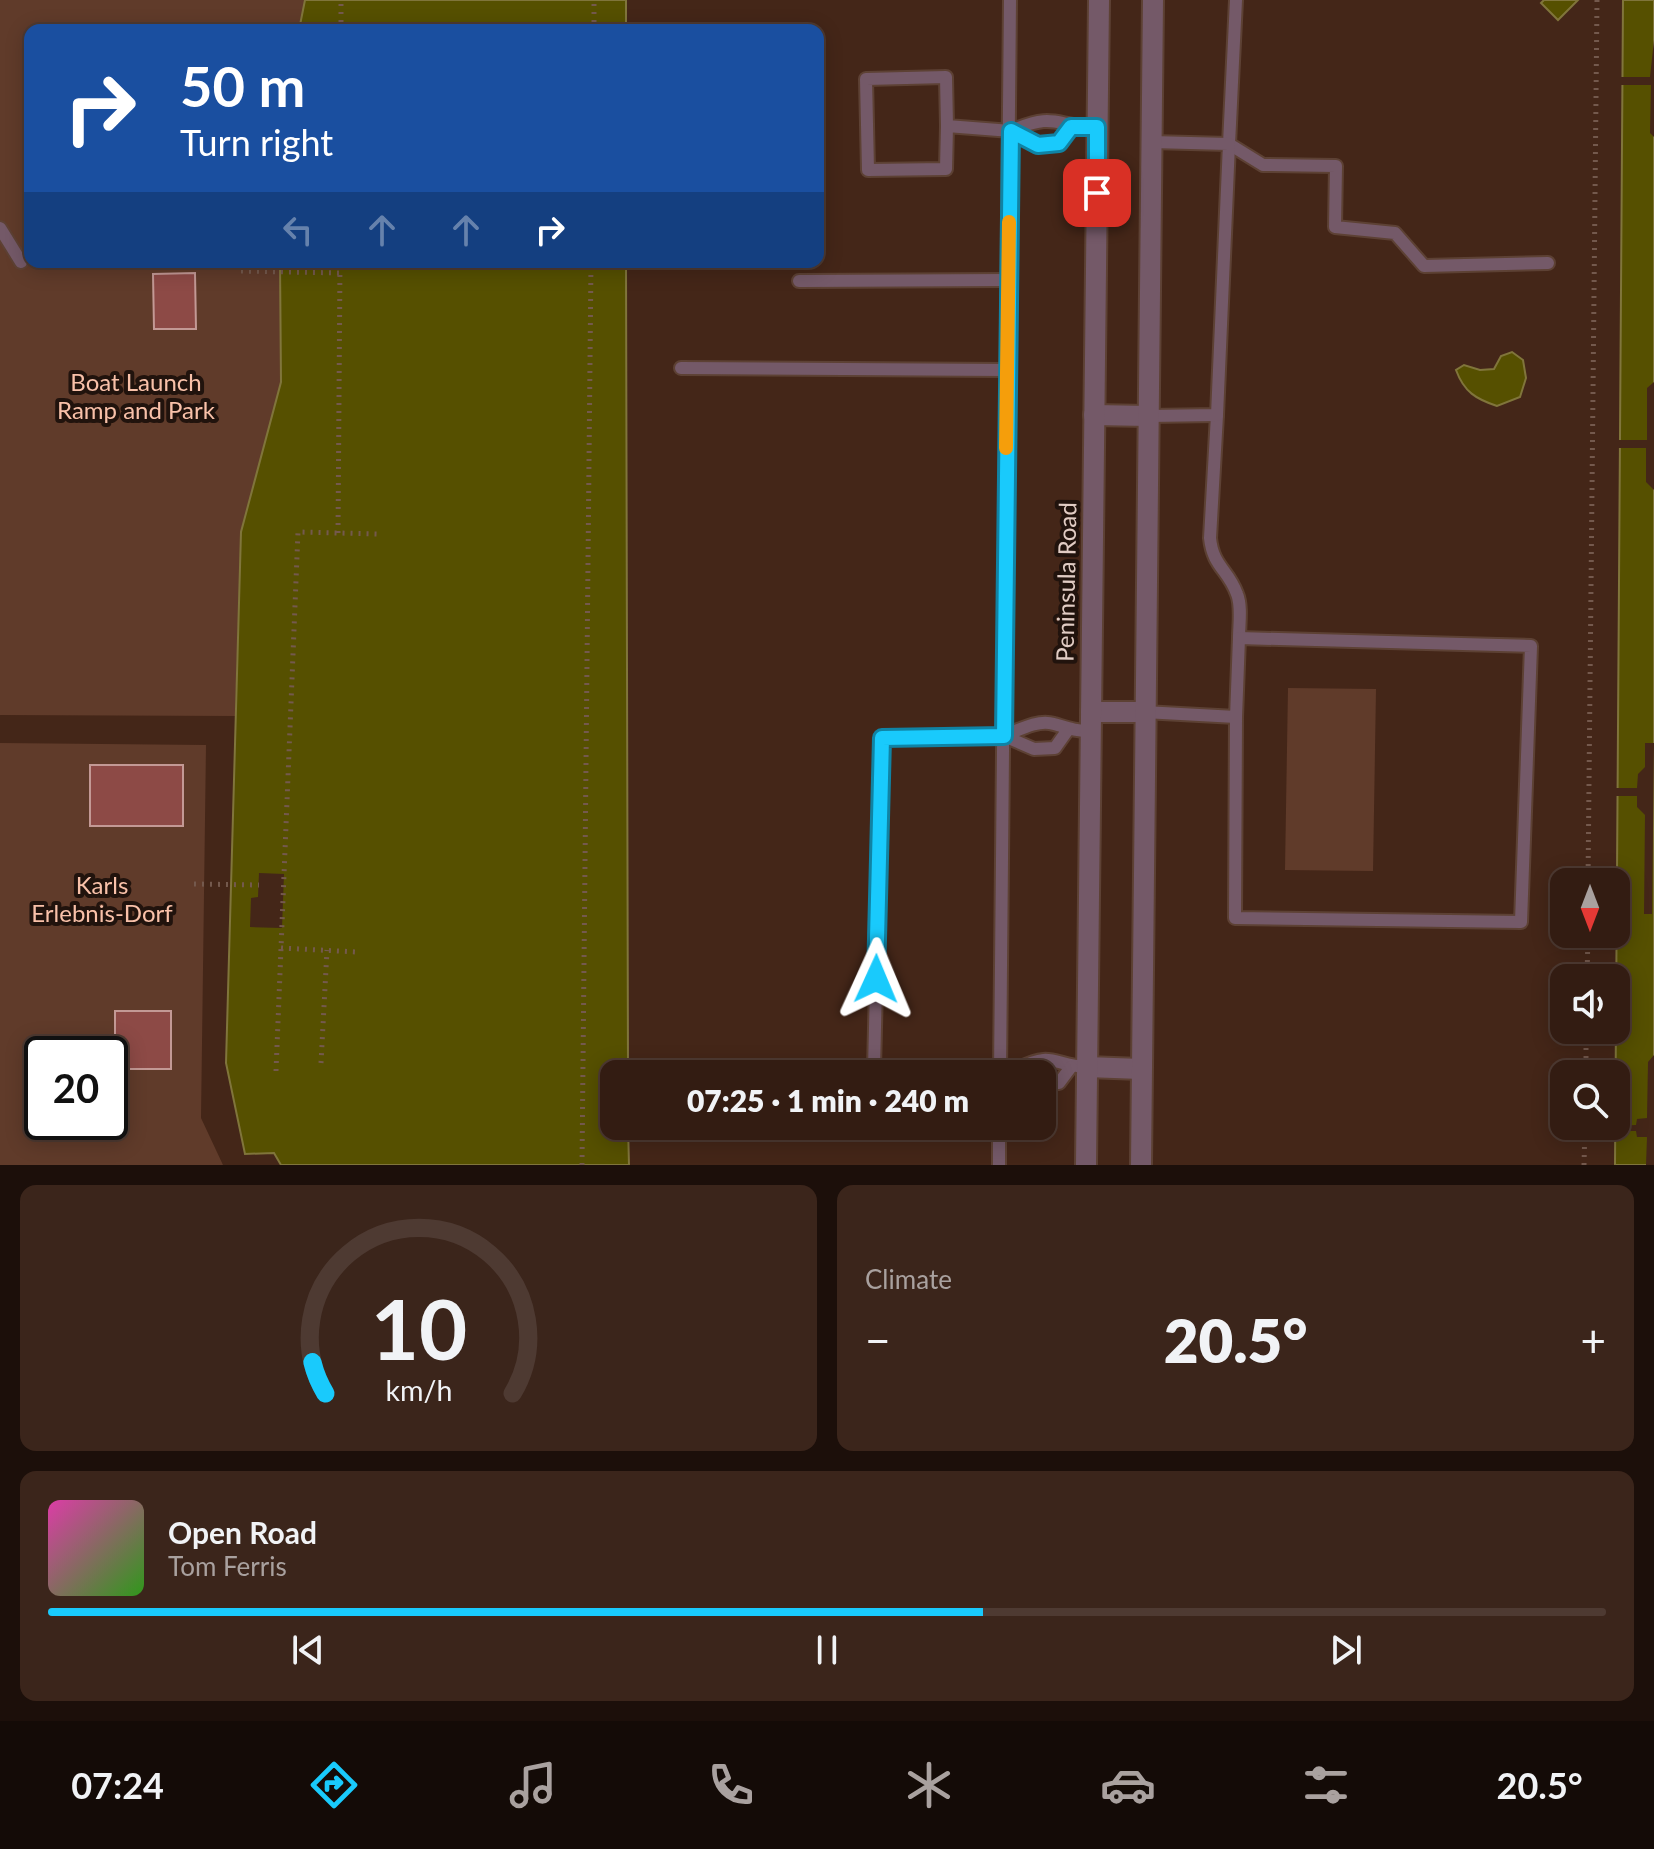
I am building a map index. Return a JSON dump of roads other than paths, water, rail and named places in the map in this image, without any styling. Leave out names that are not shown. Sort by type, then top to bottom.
[{"type":"street","name":"Peninsula Road","points":[[1086,1165],[1079,1067],[1091,722],[1099,0]]},
{"type":"street","points":[[1141,1165],[1153,0]]},
{"type":"street","points":[[1094,415],[1148,416]]},
{"type":"street","points":[[1091,722],[1144,712]]},
{"type":"street","points":[[1079,1067],[1141,1069]]},
{"type":"lane","points":[[1000,1060],[1010,0]]},
{"type":"lane","points":[[1236,0],[1210,538],[1212,558],[1229,577],[1239,597],[1235,918],[1521,922],[1531,646],[1239,638]]},
{"type":"lane","points":[[946,77],[947,126],[946,169],[868,170],[866,79],[946,77]]},
{"type":"lane","points":[[1011,131],[1037,119],[1057,118],[1071,127],[1097,127]]},
{"type":"lane","points":[[947,126],[1011,131],[1038,145],[1059,143],[1071,127]]},
{"type":"lane","points":[[1151,142],[1229,144],[1263,165],[1336,166],[1335,227],[1395,233],[1424,266],[1548,263]]},
{"type":"lane","points":[[0,228],[21,262]]},
{"type":"lane","points":[[799,281],[1008,280]]},
{"type":"lane","points":[[681,368],[1006,370]]},
{"type":"lane","points":[[1148,416],[1217,415]]},
{"type":"lane","points":[[1144,712],[1236,717]]},
{"type":"lane","points":[[1004,736],[1034,749],[1055,748],[1067,731],[1091,722]]},
{"type":"lane","points":[[874,1060],[882,738],[1004,736],[1033,724],[1053,723],[1067,731]]},
{"type":"lane","points":[[1035,1060],[1056,1058],[1079,1067],[1056,1083]]},
{"type":"lane","points":[[999,1140],[999,1165]]},
{"type":"park label","name":"Boat Launch Ramp and Park","points":[[136,397]]},
{"type":"park label","name":"Karls Erlebnis-Dorf","points":[[102,900]]}]
